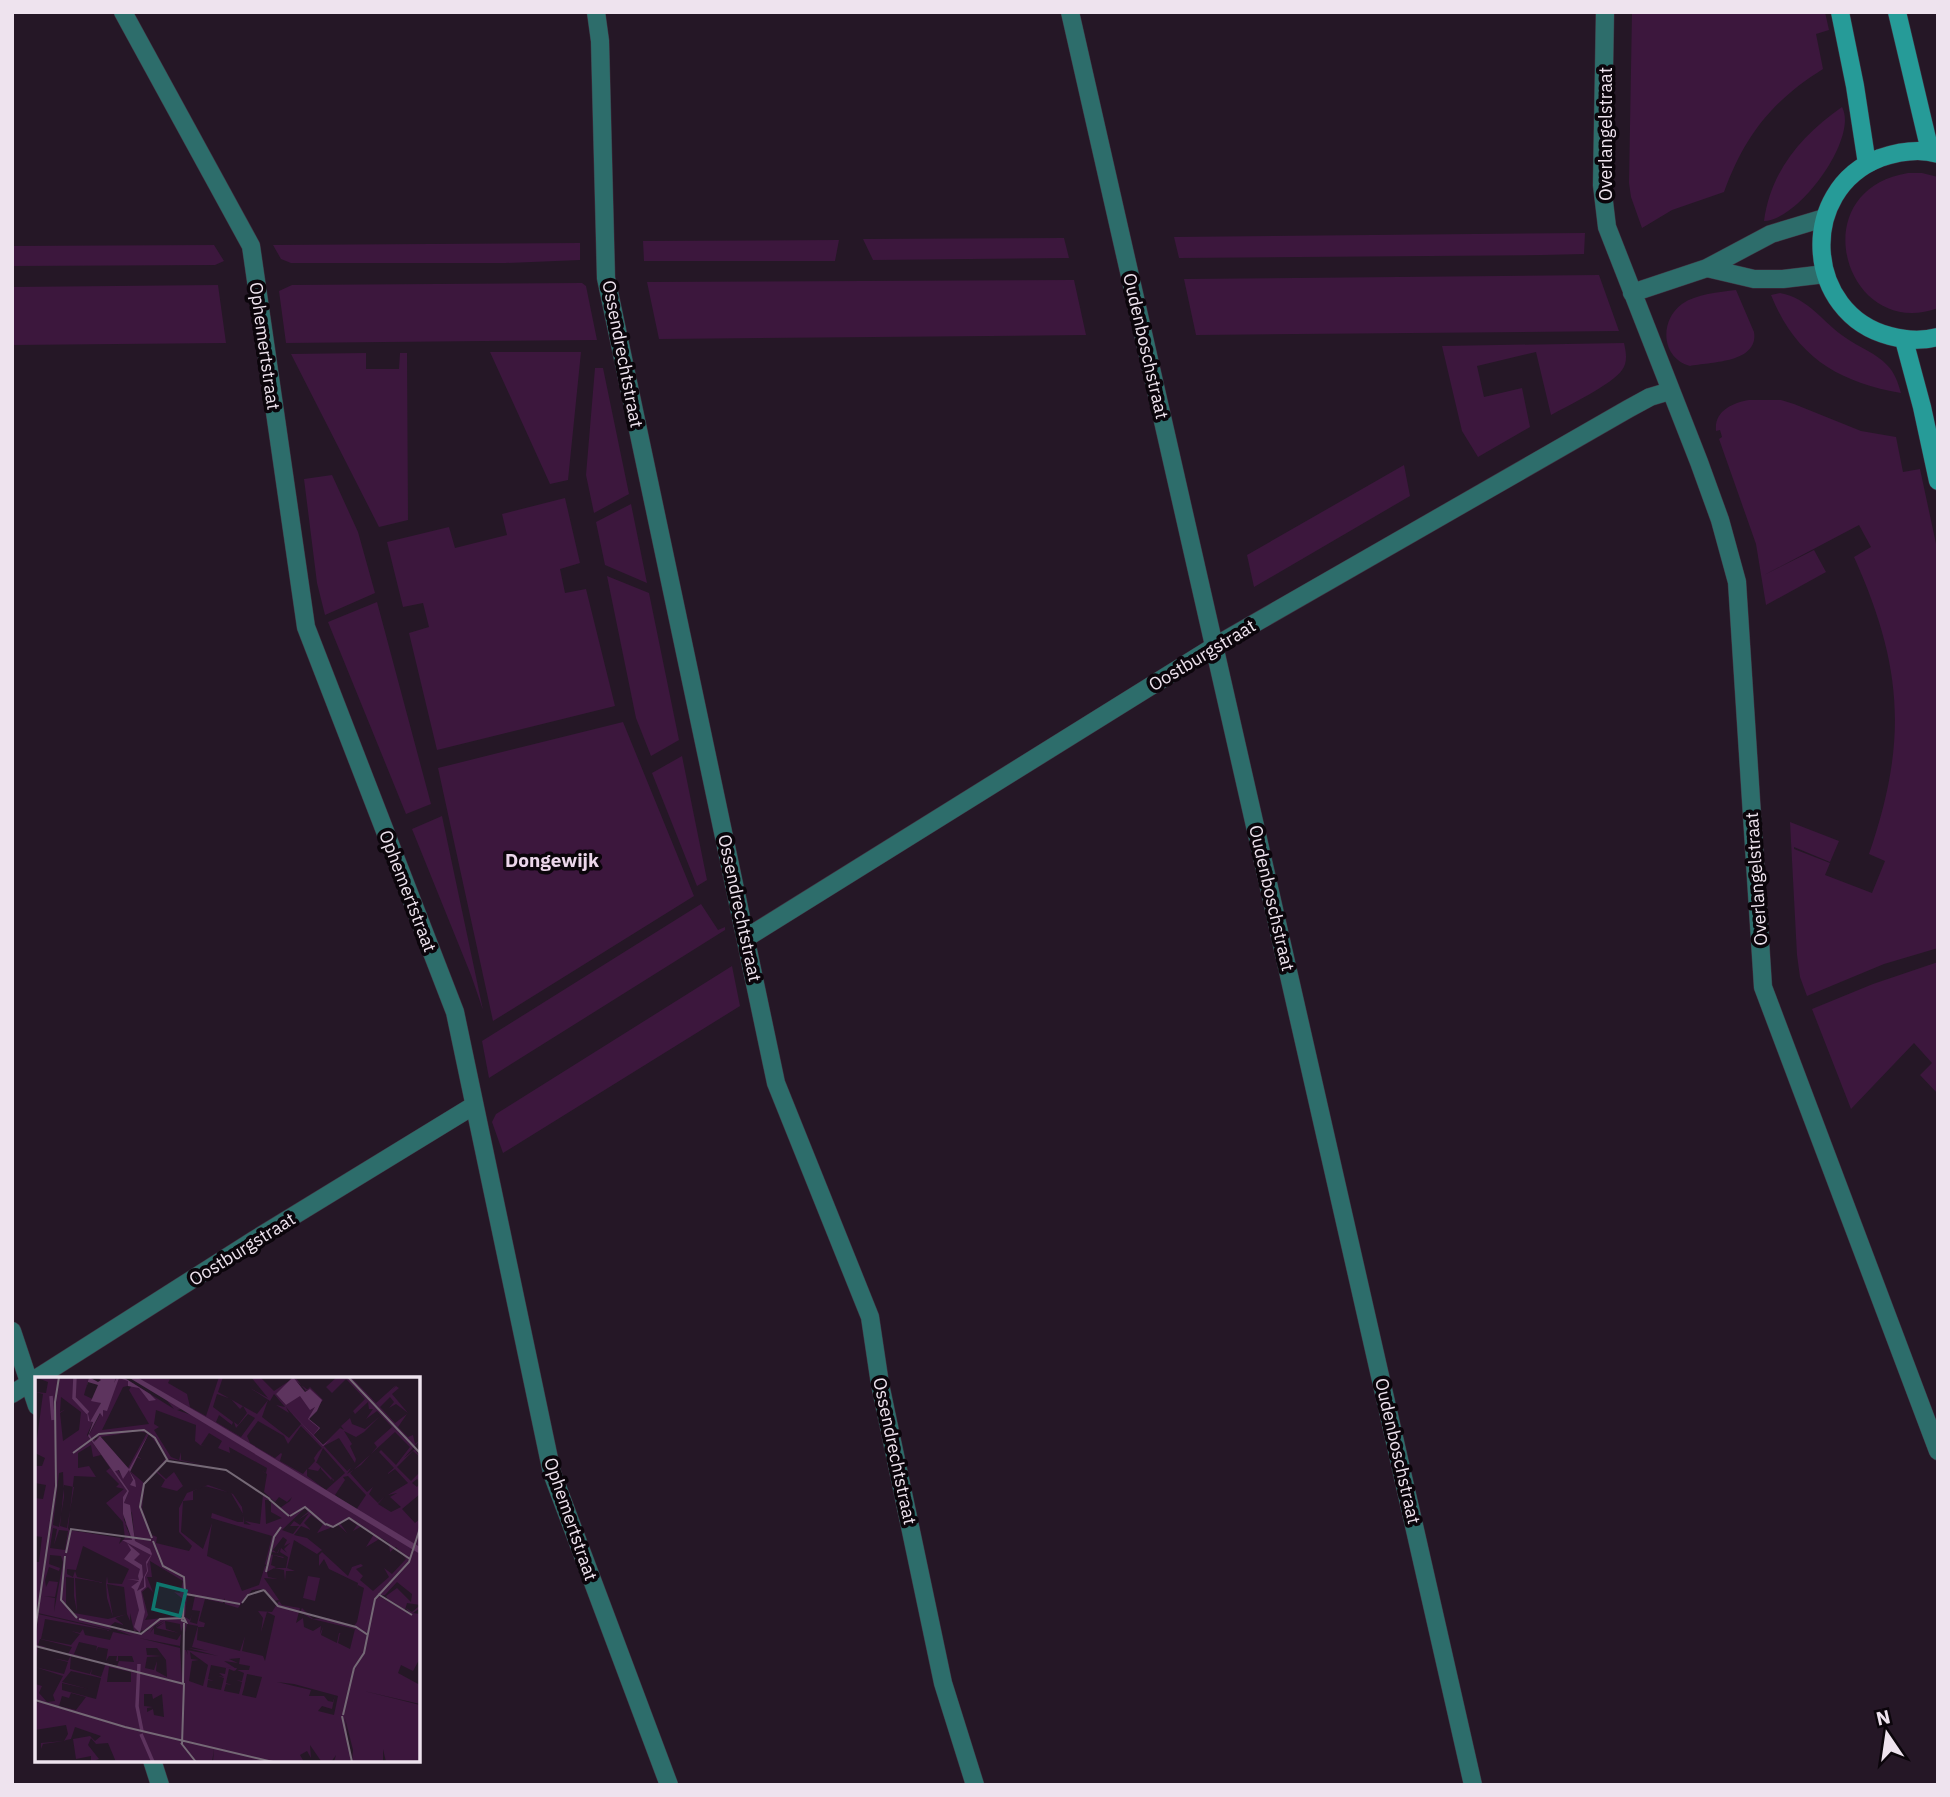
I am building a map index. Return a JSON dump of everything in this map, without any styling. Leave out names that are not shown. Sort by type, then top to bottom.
[{"type":"street","name":"Ophemertstraat","points":[[123,12],[251,246],[306,627],[454,1012],[552,1472],[669,1785]]},
{"type":"street","name":"Ossendrechtstraat","points":[[596,12],[600,41],[607,278],[776,1083],[870,1317],[880,1384],[943,1683],[975,1785]]},
{"type":"street","name":"Oudenboschstraat","points":[[1070,12],[1473,1785]]},
{"type":"street","name":"Overlangelstraat","points":[[1605,12],[1602,185],[1607,227],[1699,462],[1720,520],[1737,582],[1763,987],[1938,1451]]},
{"type":"street","points":[[1840,12],[1867,164]]},
{"type":"street","points":[[1897,12],[1934,153],[1898,152],[1867,164],[1842,187],[1824,218],[1821,238],[1825,274],[1847,312],[1864,325],[1904,340],[1938,337]]},
{"type":"street","points":[[1632,293],[1707,268],[1771,234],[1824,218]]},
{"type":"street","points":[[1707,268],[1754,279],[1825,274]]},
{"type":"street","points":[[1904,340],[1938,481]]},
{"type":"street","name":"Oostburgstraat","points":[[746,938],[1214,646],[1628,409],[1650,397],[1670,391]]},
{"type":"street","name":"Oostburgstraat","points":[[38,1377],[254,1240],[473,1106]]},
{"type":"street","points":[[12,1331],[35,1400]]},
{"type":"street","name":"Oostburgstraat","points":[[12,1394],[35,1379]]},
{"type":"street","points":[[153,1762],[160,1785]]},
{"type":"shaded area","points":[[1632,12],[1825,12],[1829,30],[1816,34],[1823,69],[1789,94],[1762,121],[1741,153],[1724,192],[1672,210],[1642,228],[1629,183]]},
{"type":"shaded area","points":[[1842,107],[1845,121],[1842,138],[1822,176],[1793,208],[1764,221],[1774,186],[1791,155],[1814,129]]},
{"type":"shaded area","points":[[1908,173],[1938,177],[1938,308],[1906,313],[1879,304],[1860,285],[1848,260],[1846,233],[1854,206],[1875,185]]},
{"type":"shaded area","points":[[1585,233],[1584,254],[1542,255],[1179,258],[1174,237]]},
{"type":"shaded area","points":[[1064,238],[1069,258],[873,260],[863,239]]},
{"type":"shaded area","points":[[839,240],[835,261],[644,261],[643,241]]},
{"type":"shaded area","points":[[580,243],[580,260],[505,263],[291,263],[281,259],[273,245]]},
{"type":"shaded area","points":[[214,245],[224,261],[215,265],[12,266],[12,246]]},
{"type":"shaded area","points":[[1599,275],[1619,331],[1196,335],[1184,279]]},
{"type":"shaded area","points":[[1074,280],[1086,335],[659,339],[647,282]]},
{"type":"shaded area","points":[[582,283],[586,286],[597,340],[286,343],[279,291],[292,285]]},
{"type":"shaded area","points":[[218,285],[226,343],[12,345],[12,287]]},
{"type":"shaded area","points":[[1736,290],[1754,332],[1754,342],[1749,350],[1721,362],[1690,366],[1680,362],[1673,355],[1666,338],[1669,320],[1675,311],[1694,298]]},
{"type":"shaded area","points":[[1780,293],[1808,305],[1851,342],[1883,361],[1894,375],[1901,393],[1858,382],[1822,363],[1793,335],[1781,317],[1771,295]]},
{"type":"shaded area","points":[[1624,343],[1625,364],[1617,376],[1551,415],[1536,352],[1477,366],[1484,397],[1522,388],[1530,427],[1478,457],[1462,431],[1442,346]]},
{"type":"shaded area","points":[[490,352],[581,352],[568,480],[550,484]]},
{"type":"shaded area","points":[[366,353],[366,369],[399,369],[400,353],[407,353],[408,520],[379,527],[291,354]]},
{"type":"shaded area","points":[[595,368],[603,368],[629,494],[594,513],[586,475]]},
{"type":"shaded area","points":[[1749,400],[1781,400],[1861,431],[1896,437],[1903,472],[1920,469],[1938,553],[1938,948],[1884,964],[1807,996],[1800,977],[1797,955],[1790,822],[1839,841],[1830,862],[1794,849],[1830,863],[1825,875],[1872,893],[1885,861],[1869,854],[1890,775],[1894,739],[1891,669],[1870,596],[1854,557],[1871,547],[1859,525],[1764,575],[1814,550],[1826,572],[1766,605],[1756,544],[1719,439],[1722,437],[1720,430],[1716,431],[1718,418],[1725,409]]},
{"type":"shaded area","points":[[1404,465],[1410,496],[1254,587],[1247,555]]},
{"type":"shaded area","points":[[332,475],[358,532],[375,593],[325,615],[317,583],[304,479]]},
{"type":"shaded area","points":[[565,498],[580,563],[560,569],[565,593],[586,589],[615,706],[437,750],[409,633],[429,627],[423,603],[403,607],[387,542],[449,527],[455,548],[507,535],[502,514]]},
{"type":"shaded area","points":[[631,504],[647,583],[605,565],[596,522]]},
{"type":"shaded area","points":[[607,576],[649,593],[679,740],[651,756],[636,718]]},
{"type":"shaded area","points":[[377,602],[431,804],[406,814],[328,622]]},
{"type":"shaded area","points":[[623,722],[694,896],[493,1021],[438,768]]},
{"type":"shaded area","points":[[682,756],[707,880],[697,886],[652,773]]},
{"type":"shaded area","points":[[442,816],[483,1010],[412,829]]},
{"type":"shaded area","points":[[701,904],[718,930],[725,927],[725,930],[489,1078],[482,1041]]},
{"type":"shaded area","points":[[1938,962],[1938,1094],[1920,1075],[1932,1063],[1914,1043],[1851,1109],[1812,1009],[1873,984]]},
{"type":"shaded area","points":[[732,966],[740,1006],[503,1153],[492,1122],[496,1114]]},
{"type":"district","name":"Dongewijk","points":[[552,860]]}]
